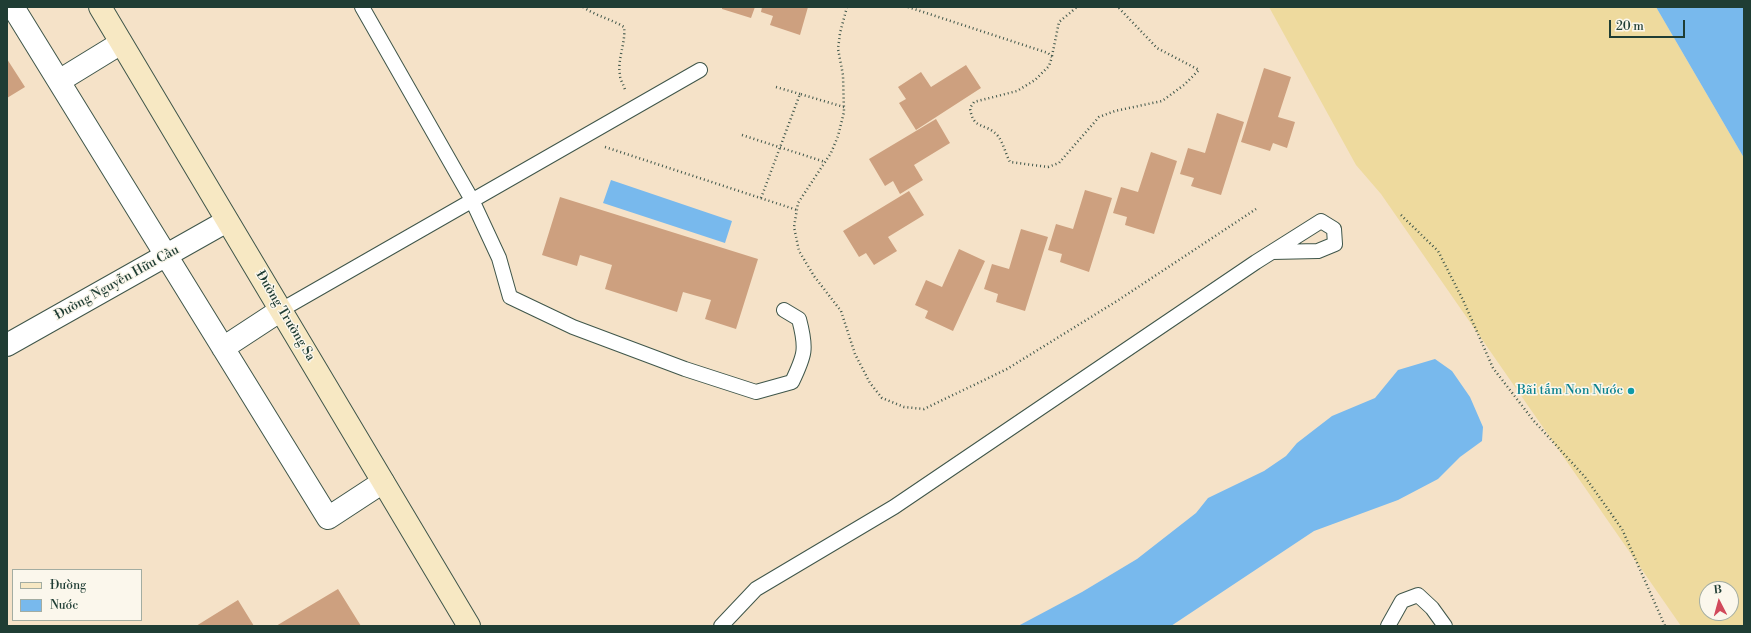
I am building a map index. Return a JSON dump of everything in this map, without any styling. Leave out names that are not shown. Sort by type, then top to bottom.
[{"type":"main road","name":"Đường Trường Sa","points":[[100,7],[469,626]]},
{"type":"street","points":[[14,7],[328,518],[384,482]]},
{"type":"street","points":[[59,81],[121,43]]},
{"type":"street","name":"Đường Nguyễn Hữu Cầu","points":[[7,345],[227,221]]},
{"type":"street","points":[[223,348],[281,310]]},
{"type":"lane","points":[[362,7],[472,200],[499,258],[510,297],[573,327],[685,369],[756,392],[792,382],[802,360],[805,340],[799,319],[784,310]]},
{"type":"lane","points":[[281,310],[700,70]]},
{"type":"lane","points":[[721,626],[756,589],[894,507],[1272,252]]},
{"type":"lane","points":[[1388,626],[1402,601],[1418,595],[1432,608],[1445,626]]},
{"type":"path","points":[[583,7],[595,15],[616,22],[624,28],[625,37],[620,60],[620,75],[628,100],[627,112]]},
{"type":"path","points":[[847,7],[840,33],[838,49],[843,75],[844,112],[838,136],[831,153],[798,203],[794,227],[799,250],[814,276],[841,311],[855,354],[870,383],[882,398],[904,407],[924,409],[1007,369],[1117,301],[1256,209]]},
{"type":"path","points":[[908,7],[1048,53],[1052,57]]},
{"type":"path","points":[[1077,7],[1059,22],[1049,66],[1035,80],[1017,91],[974,102],[970,108],[971,118],[975,123],[998,136],[1010,162],[1048,167],[1059,163],[1099,118],[1115,111],[1162,101],[1184,85],[1199,70],[1156,48],[1118,7]]},
{"type":"path","points":[[776,87],[844,107]]},
{"type":"path","points":[[760,198],[800,94]]},
{"type":"path","points":[[742,135],[825,162]]},
{"type":"path","points":[[580,139],[797,210]]},
{"type":"path","points":[[1401,215],[1438,252],[1463,300],[1493,368],[1532,420],[1585,477],[1622,529],[1665,626]]},
{"type":"sand","name":"Bãi tắm Non Nước","points":[[1269,7],[1656,7],[1744,158],[1744,626],[1681,626],[1381,194],[1356,165]]},
{"type":"water","points":[[1656,7],[1744,7],[1744,158]]},
{"type":"water","points":[[611,180],[732,221],[725,243],[603,203]]},
{"type":"water","points":[[1435,359],[1452,371],[1470,397],[1483,427],[1482,441],[1460,457],[1438,479],[1398,500],[1314,531],[1171,626],[1018,626],[1082,592],[1137,559],[1196,513],[1208,498],[1264,471],[1286,456],[1297,443],[1332,416],[1375,398],[1398,370]]},
{"type":"building","points":[[722,7],[755,7],[751,18],[722,9]]},
{"type":"building","points":[[762,7],[808,7],[800,35],[770,25],[773,16],[761,12]]},
{"type":"building","points":[[7,59],[25,87],[7,98]]},
{"type":"building","points":[[966,65],[981,88],[916,130],[899,103],[906,99],[898,87],[921,72],[931,87]]},
{"type":"building","points":[[1264,68],[1291,77],[1278,117],[1295,122],[1287,148],[1273,143],[1270,151],[1241,142]]},
{"type":"building","points":[[1217,113],[1244,122],[1221,195],[1191,186],[1194,178],[1180,174],[1188,148],[1205,153]]},
{"type":"building","points":[[936,119],[950,143],[914,165],[923,180],[900,194],[893,181],[885,186],[869,159]]},
{"type":"building","points":[[1151,152],[1177,161],[1154,234],[1125,225],[1127,217],[1113,213],[1121,187],[1138,192]]},
{"type":"building","points":[[1085,190],[1112,198],[1089,272],[1060,262],[1062,254],[1048,250],[1056,224],[1073,229]]},
{"type":"building","points":[[909,191],[924,215],[888,237],[897,251],[874,265],[866,253],[859,257],[843,231]]},
{"type":"building","points":[[560,197],[758,259],[736,329],[705,319],[711,300],[683,292],[677,312],[605,289],[612,265],[580,255],[577,266],[542,255]]},
{"type":"building","points":[[1021,229],[1048,237],[1025,311],[996,302],[998,294],[984,289],[992,264],[1009,269]]},
{"type":"building","points":[[959,249],[985,261],[953,331],[925,318],[928,311],[915,305],[926,280],[942,287]]},
{"type":"building","points":[[338,589],[361,626],[276,626]]},
{"type":"building","points":[[238,600],[254,626],[196,626]]},
{"type":"place","name":"Bãi tắm Non Nước","points":[[1631,391]]}]
